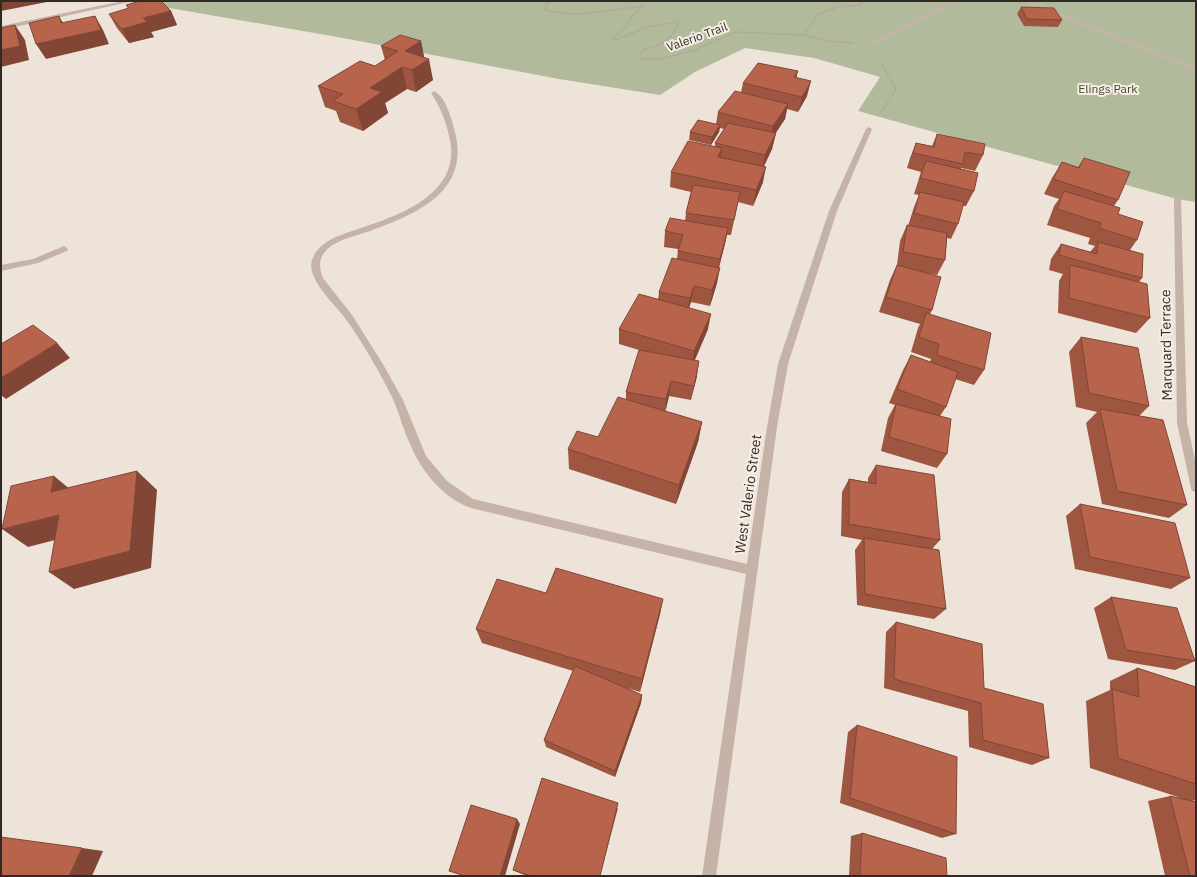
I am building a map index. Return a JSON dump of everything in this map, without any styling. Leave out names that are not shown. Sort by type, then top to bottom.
[{"type":"street","points":[[1,28],[131,1]]},
{"type":"street","points":[[872,44],[955,1]]},
{"type":"street","points":[[1026,1],[1196,69]]},
{"type":"street","points":[[434,93],[441,101],[455,144],[457,155],[450,178],[438,192],[424,204],[405,215],[334,242],[319,253],[314,266],[319,278],[335,302],[348,315],[365,341],[398,400],[422,458],[440,483],[457,496],[471,502],[752,570]]},
{"type":"street","name":"West Valerio Street","points":[[709,876],[772,426],[783,364],[833,210],[869,129]]},
{"type":"street","name":"Marquard Terrace","points":[[1177,199],[1182,422],[1196,488]]},
{"type":"street","points":[[1,268],[35,261],[64,249]]},
{"type":"path","name":"Valerio Trail","points":[[552,1],[547,3],[545,10],[553,13],[564,14],[610,11],[644,6],[631,17],[627,26],[613,37],[616,40],[622,39],[638,30],[676,22],[678,26],[668,42],[661,46],[644,49],[640,52],[639,56],[642,59],[661,59],[692,51],[736,32],[804,35]]},
{"type":"path","points":[[858,1],[862,2],[861,5],[838,7],[818,14],[804,35],[828,41],[872,44],[896,90],[869,129]]},
{"type":"green space","name":"Elings Park","points":[[129,1],[1196,1],[1196,202],[1177,199],[858,111],[880,77],[814,58],[745,48],[695,72],[660,95],[559,79],[343,38]]},
{"type":"building","points":[[140,1],[161,1],[171,11],[143,18],[147,22],[122,29],[109,14],[129,8],[126,5]]},
{"type":"building","points":[[1021,7],[1054,8],[1062,20],[1027,19]]},
{"type":"building","points":[[59,16],[61,23],[95,16],[101,30],[36,44],[29,23]]},
{"type":"building","points":[[15,25],[20,46],[1,50],[1,28]]},
{"type":"building","points":[[400,35],[421,41],[405,51],[429,59],[412,70],[402,67],[370,88],[382,92],[356,109],[333,101],[343,94],[318,86],[360,61],[375,66],[398,51],[381,46]]},
{"type":"building","points":[[758,63],[798,71],[794,77],[811,81],[802,97],[743,83]]},
{"type":"building","points":[[735,91],[788,104],[773,126],[718,112]]},
{"type":"building","points":[[698,120],[720,125],[712,137],[690,132]]},
{"type":"building","points":[[728,123],[776,133],[765,155],[715,143]]},
{"type":"building","points":[[937,134],[985,144],[983,155],[965,152],[963,164],[913,153],[916,143],[934,147]]},
{"type":"building","points":[[688,141],[722,148],[718,157],[766,167],[756,190],[671,172]]},
{"type":"building","points":[[1084,158],[1130,172],[1118,200],[1053,179],[1062,162],[1079,168]]},
{"type":"building","points":[[926,161],[978,173],[974,191],[920,178]]},
{"type":"building","points":[[693,185],[740,192],[734,220],[686,213]]},
{"type":"building","points":[[1064,191],[1120,208],[1118,214],[1143,222],[1137,240],[1099,228],[1101,223],[1057,209]]},
{"type":"building","points":[[920,192],[964,202],[958,224],[914,213]]},
{"type":"building","points":[[670,218],[728,228],[720,259],[678,251],[683,235],[665,231]]},
{"type":"building","points":[[907,225],[947,233],[945,260],[903,252]]},
{"type":"building","points":[[1098,242],[1143,254],[1142,278],[1059,255],[1061,244],[1097,254]]},
{"type":"building","points":[[672,258],[720,268],[712,290],[694,286],[690,298],[659,292]]},
{"type":"building","points":[[897,265],[941,277],[932,310],[886,297]]},
{"type":"building","points":[[1070,265],[1147,284],[1150,318],[1069,298]]},
{"type":"building","points":[[639,294],[711,314],[694,351],[619,329]]},
{"type":"building","points":[[926,313],[991,333],[984,370],[937,355],[939,344],[919,337]]},
{"type":"building","points":[[33,325],[57,343],[1,378],[1,344]]},
{"type":"building","points":[[1081,337],[1138,348],[1149,406],[1089,393]]},
{"type":"building","points":[[639,350],[699,361],[694,386],[671,381],[666,399],[626,392]]},
{"type":"building","points":[[911,355],[958,372],[946,407],[897,389]]},
{"type":"building","points":[[618,397],[702,422],[679,485],[568,449],[577,431],[598,437]]},
{"type":"building","points":[[896,404],[951,419],[947,454],[889,437]]},
{"type":"building","points":[[1100,409],[1163,420],[1187,505],[1117,491]]},
{"type":"building","points":[[876,465],[934,475],[940,540],[849,524],[849,479],[876,484]]},
{"type":"building","points":[[137,471],[130,551],[49,572],[59,515],[2,529],[11,486],[54,476],[51,492]]},
{"type":"building","points":[[1080,504],[1175,523],[1190,578],[1090,557]]},
{"type":"building","points":[[864,538],[939,550],[946,609],[865,594]]},
{"type":"building","points":[[556,568],[663,599],[642,679],[476,629],[497,579],[546,593]]},
{"type":"building","points":[[1111,597],[1177,608],[1195,661],[1126,650]]},
{"type":"building","points":[[896,622],[982,644],[984,688],[1043,704],[1049,758],[983,740],[981,703],[894,679]]},
{"type":"building","points":[[575,666],[642,695],[615,771],[544,740]]},
{"type":"building","points":[[1137,668],[1196,687],[1196,784],[1118,758],[1112,689],[1139,697]]},
{"type":"building","points":[[857,725],[957,757],[956,834],[850,798]]},
{"type":"building","points":[[542,778],[618,803],[600,876],[531,876],[513,870]]},
{"type":"building","points":[[1170,796],[1196,802],[1196,876],[1190,876]]},
{"type":"building","points":[[471,805],[517,819],[500,876],[465,876],[449,871]]},
{"type":"building","points":[[862,833],[946,858],[947,876],[860,876]]},
{"type":"building","points":[[1,837],[82,848],[69,876],[1,876]]}]
